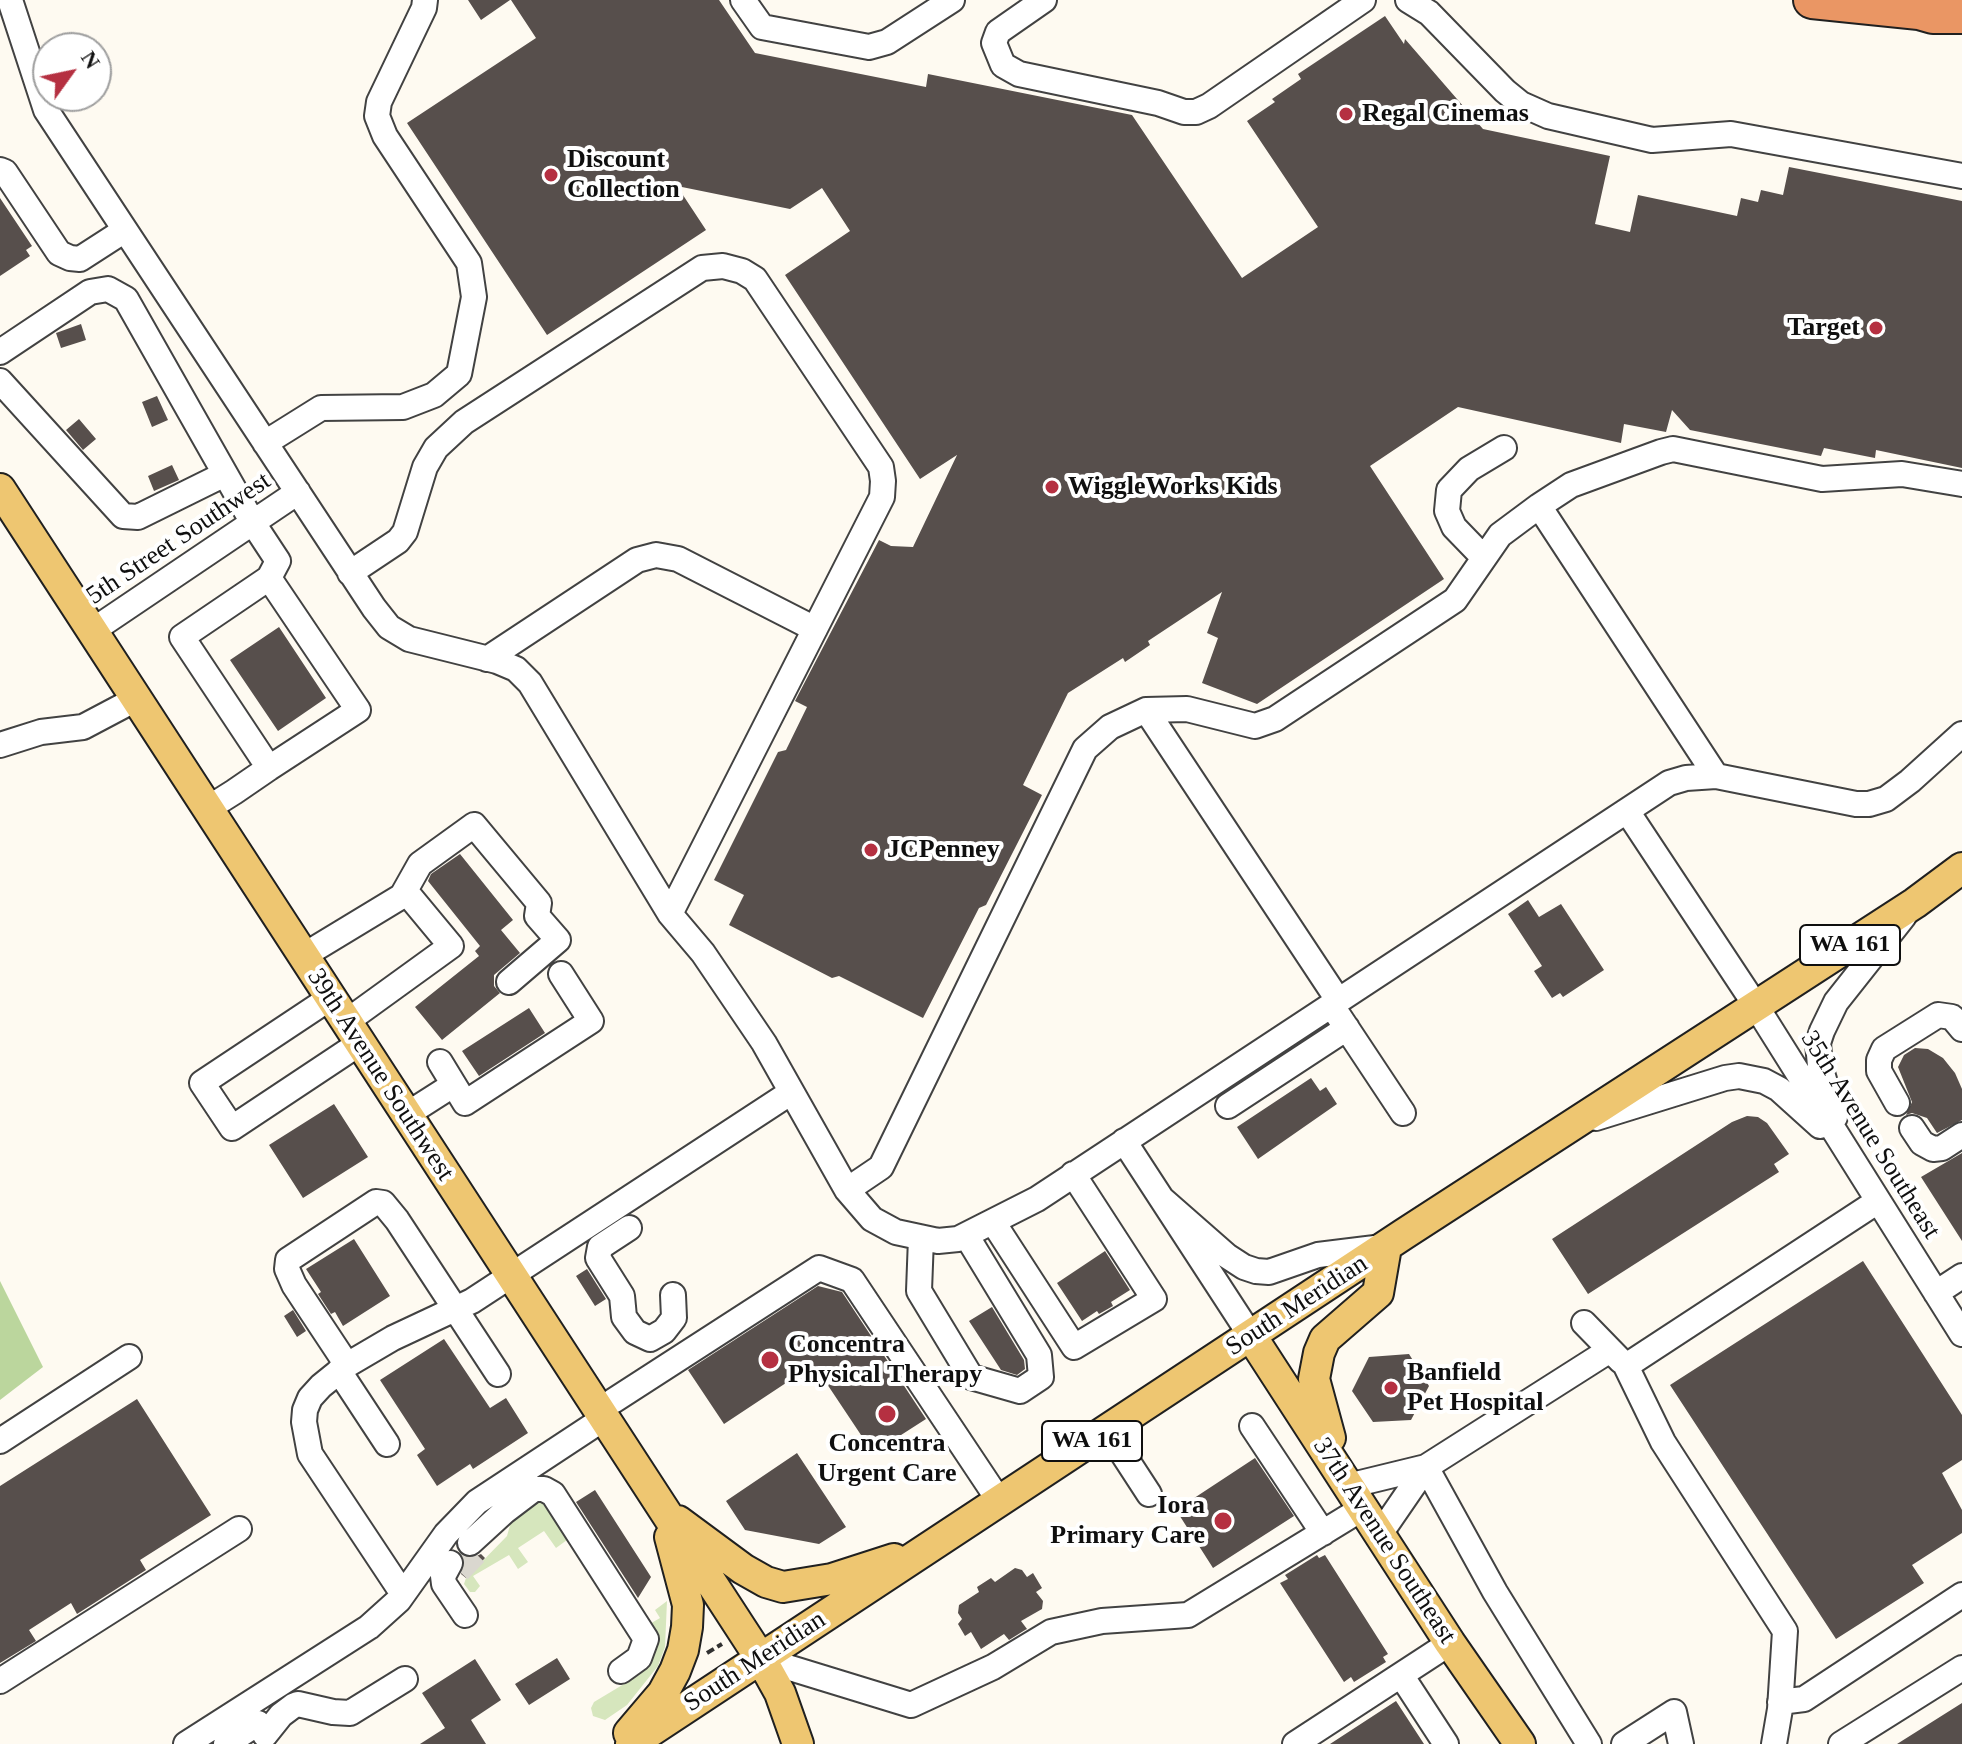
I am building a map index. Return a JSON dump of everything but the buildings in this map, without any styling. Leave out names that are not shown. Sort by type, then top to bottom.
[{"type":"highway","points":[[1812,0],[1933,15],[1962,15]]},
{"type":"highway","points":[[1919,11],[1962,6]]},
{"type":"main road","name":"39th Avenue Southwest","points":[[0,489],[511,1277],[608,1410],[661,1508],[761,1659],[780,1693],[798,1744]]},
{"type":"main road","name":"South Meridian","points":[[631,1744],[1915,903],[1962,868]]},
{"type":"main road","points":[[1351,1489],[1315,1392],[1315,1368],[1325,1339],[1378,1293],[1386,1247]]},
{"type":"main road","name":"37th Avenue Southeast","points":[[1251,1336],[1450,1643],[1520,1744]]},
{"type":"main road","points":[[661,1508],[743,1569],[766,1582],[783,1587],[832,1579],[934,1545]]},
{"type":"main road","points":[[618,1744],[641,1720],[675,1671],[687,1627],[688,1605],[661,1508]]},
{"type":"street","points":[[10,0],[46,110],[350,573],[389,627],[409,639],[516,669],[530,683],[670,914],[703,953],[764,1043],[847,1190],[872,1219],[896,1232],[938,1241],[966,1235],[1037,1199],[1669,783],[1686,778],[1716,776],[1869,804],[1886,799],[1910,781],[1962,734]]},
{"type":"street","points":[[265,443],[321,408],[403,407],[422,402],[450,384],[459,374],[474,297],[469,263],[385,136],[377,116],[379,102],[425,0]]},
{"type":"street","points":[[743,0],[762,27],[869,47],[887,42],[952,0]]},
{"type":"street","points":[[1044,0],[998,32],[994,43],[1003,65],[1019,74],[1158,103],[1184,112],[1196,112],[1209,106],[1363,0]]},
{"type":"street","points":[[1408,0],[1429,13],[1505,91],[1521,104],[1548,116],[1652,140],[1731,134],[1962,176]]},
{"type":"street","points":[[0,170],[5,172],[59,253],[80,259],[125,230]]},
{"type":"street","points":[[350,573],[398,541],[405,532],[425,467],[436,448],[464,422],[702,268],[723,266],[742,271],[755,279],[881,467],[882,497],[670,914]]},
{"type":"street","points":[[0,352],[90,292],[100,289],[116,292],[126,299],[253,523],[278,561],[269,578],[182,637],[269,768]]},
{"type":"street","points":[[0,381],[123,516],[138,517],[225,474]]},
{"type":"street","points":[[1484,558],[1454,527],[1447,511],[1449,490],[1469,469],[1504,448]]},
{"type":"street","points":[[847,1190],[881,1167],[1085,749],[1110,727],[1146,710],[1187,709],[1255,726],[1275,719],[1455,600],[1500,535],[1539,506],[1571,485],[1661,452],[1673,449],[1822,479],[1917,475],[1962,484]]},
{"type":"street","name":"5th Street Southwest","points":[[92,631],[298,492]]},
{"type":"street","points":[[1539,506],[1716,776]]},
{"type":"street","points":[[487,659],[637,560],[656,555],[678,559],[815,629]]},
{"type":"street","points":[[207,809],[358,710],[269,578]]},
{"type":"street","points":[[0,745],[41,732],[83,727],[136,699]]},
{"type":"street","points":[[1146,710],[1403,1113]]},
{"type":"street","name":"35th Avenue Southeast","points":[[1627,811],[1756,1006],[1962,1334]]},
{"type":"street","points":[[402,896],[420,864],[474,825],[539,903],[537,916],[558,940],[509,982]]},
{"type":"street","points":[[303,956],[407,893],[451,946],[345,1021],[232,1128],[202,1083],[345,1021]]},
{"type":"street","points":[[1845,1150],[1820,1066],[1819,1039],[1836,1002],[1915,903]]},
{"type":"street","points":[[440,1062],[465,1103],[591,1021],[561,974]]},
{"type":"street","points":[[1897,1103],[1879,1071],[1879,1060],[1884,1049],[1938,1015],[1947,1015],[1959,1024]]},
{"type":"street","points":[[1228,1106],[1347,1028]]},
{"type":"street","points":[[1576,1124],[1739,1076],[1764,1081],[1779,1089],[1845,1150]]},
{"type":"street","points":[[406,1115],[453,1085]]},
{"type":"street","points":[[403,1594],[310,1454],[305,1437],[305,1410],[310,1398],[343,1368],[393,1338],[455,1309],[511,1277],[790,1093]]},
{"type":"street","points":[[1912,1128],[1922,1143],[1933,1149],[1942,1148],[1962,1135]]},
{"type":"street","points":[[1124,1141],[1251,1336]]},
{"type":"street","points":[[993,1222],[1074,1347],[1154,1299],[1073,1174]]},
{"type":"street","points":[[1162,1199],[1227,1256],[1256,1271],[1269,1272],[1318,1255],[1386,1247]]},
{"type":"street","points":[[761,1659],[911,1705],[993,1667],[1051,1632],[1102,1621],[1188,1615],[1323,1533],[1351,1489],[1426,1467],[1618,1358],[1878,1201]]},
{"type":"street","points":[[387,1444],[287,1269],[288,1260],[376,1202],[383,1203],[397,1220],[498,1374]]},
{"type":"street","points":[[629,1228],[600,1247],[598,1258],[622,1296],[624,1317],[635,1332],[650,1339],[664,1331],[674,1318],[673,1295]]},
{"type":"street","points":[[921,1238],[919,1291],[971,1377],[1020,1391],[1041,1377],[1039,1355],[966,1235]]},
{"type":"street","points":[[186,1744],[260,1727],[403,1594],[446,1534],[477,1502],[658,1372],[819,1268],[852,1280],[1000,1502]]},
{"type":"street","points":[[1936,1293],[1962,1276]]},
{"type":"street","points":[[1584,1323],[1618,1358],[1663,1442],[1785,1631],[1774,1744]]},
{"type":"street","points":[[0,1441],[129,1357]]},
{"type":"street","points":[[1252,1426],[1323,1533]]},
{"type":"street","points":[[1108,1431],[1149,1494]]},
{"type":"street","points":[[1380,1534],[1426,1467]]},
{"type":"street","points":[[1426,1467],[1495,1592],[1589,1744]]},
{"type":"street","points":[[474,1547],[505,1511],[534,1489],[544,1489],[553,1494],[646,1639],[639,1658],[621,1671]]},
{"type":"street","points":[[0,1681],[239,1529]]},
{"type":"street","points":[[454,1567],[469,1612]]},
{"type":"street","points":[[1780,1702],[1804,1699],[1962,1595]]},
{"type":"street","points":[[1295,1744],[1450,1643]]},
{"type":"street","points":[[1841,1744],[1962,1668]]},
{"type":"street","points":[[1401,1675],[1446,1744]]},
{"type":"street","points":[[226,1744],[298,1704],[350,1713],[405,1679]]},
{"type":"street","points":[[1624,1744],[1674,1712],[1681,1744]]},
{"type":"green space","points":[[0,1281],[43,1367],[0,1400]]},
{"type":"green space","points":[[541,1500],[548,1504],[570,1535],[567,1540],[556,1548],[544,1531],[518,1548],[528,1562],[518,1569],[509,1555],[473,1576],[480,1586],[475,1592],[470,1592],[464,1584],[466,1578],[507,1536],[514,1511]]},
{"type":"green space","points":[[667,1601],[665,1647],[658,1666],[627,1705],[605,1720],[593,1716],[591,1708],[594,1702],[639,1675],[650,1662],[648,1625],[660,1618],[655,1610]]},
{"type":"tunnel","points":[[459,1571],[478,1551]]},
{"type":"place","name":"Regal Cinemas","points":[[1346,114]]},
{"type":"place","name":"Discount Collection","points":[[551,175]]},
{"type":"place","name":"Target","points":[[1876,328]]},
{"type":"place","name":"WiggleWorks Kids","points":[[1052,487]]},
{"type":"place","name":"JCPenney","points":[[871,850]]},
{"type":"place","name":"Concentra Physical Therapy","points":[[770,1360]]},
{"type":"place","name":"Banfield Pet Hospital","points":[[1391,1388]]},
{"type":"place","name":"Concentra Urgent Care","points":[[887,1414]]},
{"type":"place","name":"Iora Primary Care","points":[[1223,1521]]}]
